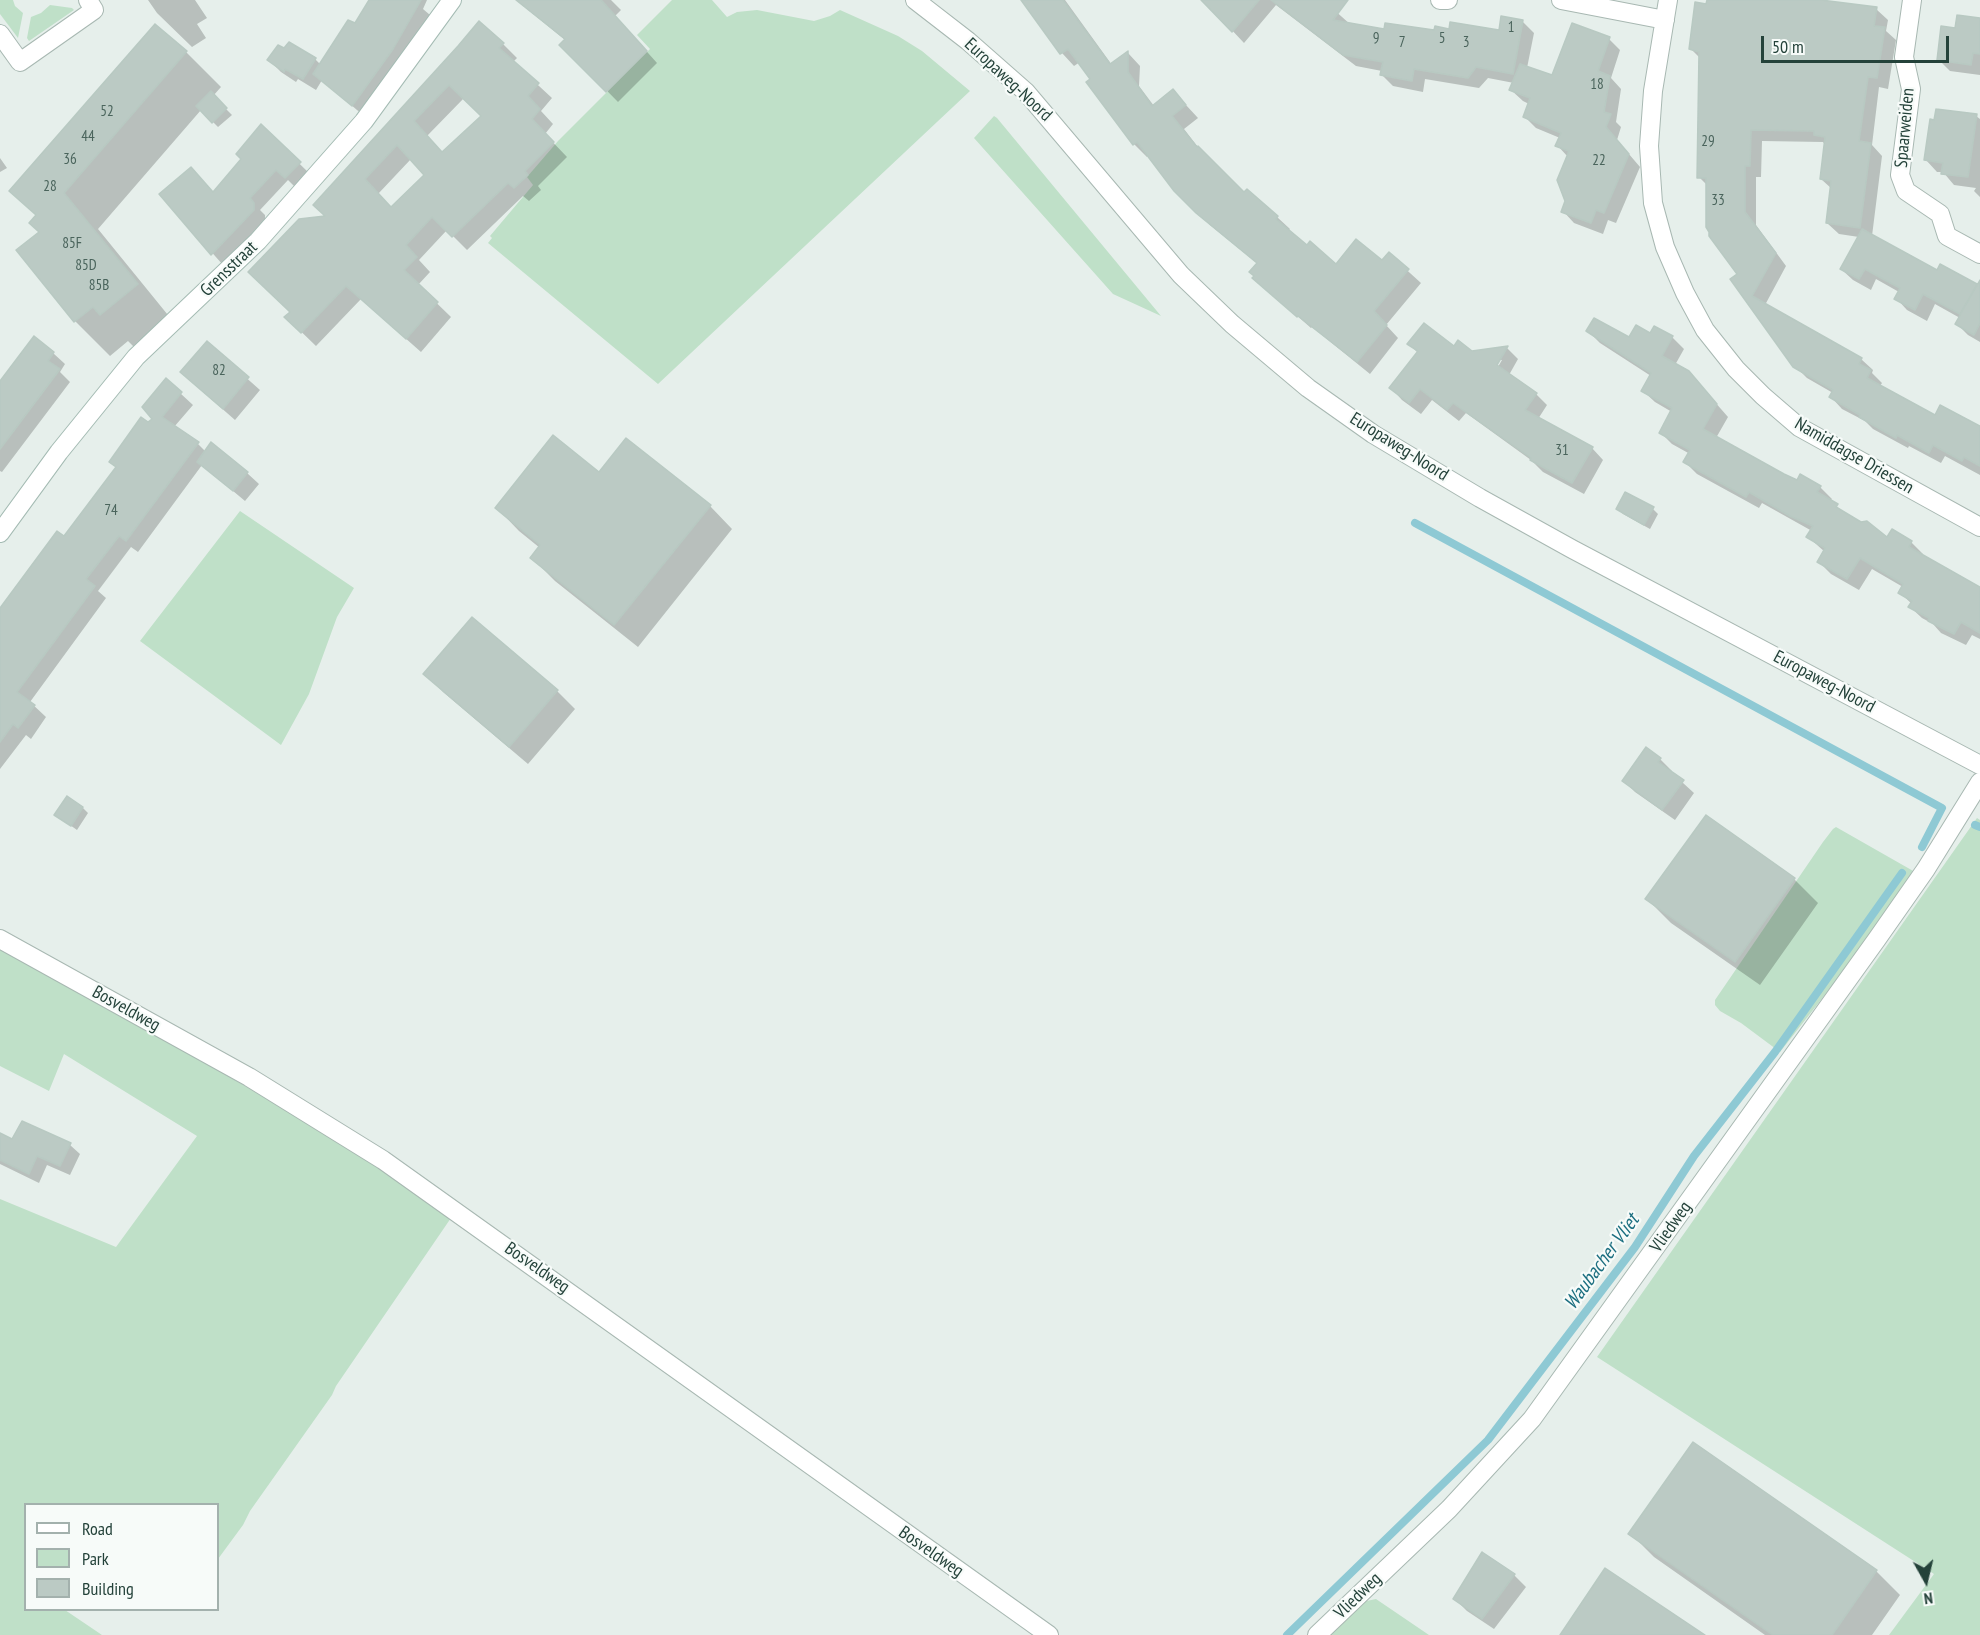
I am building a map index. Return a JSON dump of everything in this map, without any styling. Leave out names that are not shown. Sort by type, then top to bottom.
[{"type":"street","points":[[0,34],[20,62],[94,10],[88,0]]},
{"type":"street","name":"Grensstraat","points":[[0,532],[59,452],[136,357],[258,241],[364,121],[452,0]]},
{"type":"street","name":"Europaweg-Noord","points":[[915,0],[968,41],[1026,92],[1181,275],[1232,324],[1308,387],[1373,434],[1480,498],[1572,549],[1980,765]]},
{"type":"street","points":[[1440,0],[1448,0]]},
{"type":"street","points":[[1561,0],[1665,20]]},
{"type":"street","name":"Namiddagse Driessen","points":[[1668,0],[1653,91],[1648,146],[1653,203],[1665,248],[1705,330],[1736,369],[1799,427],[1980,526]]},
{"type":"street","name":"Spaarweiden","points":[[1912,0],[1904,57],[1911,89],[1900,175],[1906,191],[1911,196],[1940,214],[1947,236],[1980,254]]},
{"type":"street","name":"Vliedweg","points":[[1317,1635],[1449,1509],[1532,1419],[1877,939],[1926,869],[1980,782]]},
{"type":"street","name":"Bosveldweg","points":[[0,939],[249,1077],[383,1160],[1049,1635]]},
{"type":"green space","points":[[0,0],[13,0],[15,6],[23,13],[18,38],[0,14]]},
{"type":"green space","points":[[672,0],[712,0],[727,17],[737,12],[757,10],[814,21],[840,10],[898,36],[922,51],[970,91],[658,384],[488,243],[492,238],[490,236],[533,185],[527,177],[558,141],[650,49],[637,35]]},
{"type":"green space","points":[[50,5],[74,10],[29,41],[27,38],[31,17],[41,13]]},
{"type":"green space","points":[[994,116],[1161,316],[1113,294],[974,138]]},
{"type":"green space","points":[[240,511],[354,588],[337,617],[309,694],[281,745],[140,641]]},
{"type":"green space","points":[[1977,818],[1980,820],[1980,1635],[1889,1635],[1934,1574],[1597,1357]]},
{"type":"green space","points":[[1836,827],[1915,872],[1857,954],[1780,1052],[1741,1023],[1720,1011],[1715,1005],[1715,1000],[1823,842]]},
{"type":"green space","points":[[0,946],[331,1136],[453,1215],[219,1558],[219,1503],[24,1503],[24,1611],[66,1611],[102,1635],[0,1635],[0,1199],[116,1247],[197,1136],[64,1054],[49,1091],[0,1066]]},
{"type":"green space","points":[[1376,1599],[1429,1635],[1327,1635],[1362,1602]]},
{"type":"building","points":[[369,0],[421,0],[393,49],[352,106],[313,74],[348,20],[355,23]]},
{"type":"building","points":[[516,0],[601,0],[647,51],[606,92],[559,45],[565,39]]},
{"type":"building","points":[[1021,0],[1063,0],[1110,64],[1128,51],[1128,72],[1152,106],[1173,89],[1186,105],[1172,116],[1197,147],[1244,192],[1247,189],[1278,216],[1276,219],[1307,245],[1310,241],[1336,264],[1356,239],[1382,260],[1389,252],[1409,269],[1374,311],[1387,325],[1357,362],[1297,317],[1252,278],[1254,276],[1249,272],[1257,263],[1196,213],[1174,191],[1137,142],[1133,145],[1086,82],[1090,79],[1068,49],[1060,54]]},
{"type":"building","points":[[1201,0],[1259,0],[1232,32]]},
{"type":"building","points":[[1271,0],[1348,0],[1333,20],[1384,29],[1385,23],[1434,30],[1435,26],[1449,29],[1450,22],[1499,30],[1501,16],[1523,20],[1513,74],[1476,67],[1468,78],[1414,69],[1412,81],[1380,75],[1383,62],[1343,55]]},
{"type":"building","points":[[1707,0],[1821,0],[1877,7],[1874,26],[1885,27],[1877,78],[1868,77],[1859,141],[1871,143],[1860,228],[1826,223],[1831,181],[1820,179],[1825,137],[1814,135],[1814,131],[1751,130],[1750,166],[1745,166],[1745,212],[1776,253],[1752,296],[1862,358],[1859,364],[1871,370],[1867,378],[1935,415],[1940,405],[1980,426],[1980,466],[1964,457],[1962,461],[1933,445],[1929,453],[1897,435],[1896,438],[1829,397],[1833,390],[1793,367],[1730,279],[1737,274],[1709,236],[1706,227],[1706,178],[1697,178],[1699,52],[1689,49],[1695,2],[1706,4]]},
{"type":"building","points":[[1957,15],[1980,18],[1980,54],[1973,53],[1971,65],[1937,60],[1941,26],[1955,28]]},
{"type":"building","points":[[479,21],[504,43],[499,48],[539,83],[528,96],[540,109],[532,119],[554,142],[525,171],[528,175],[514,188],[508,183],[452,237],[432,217],[406,245],[417,257],[404,270],[438,302],[406,339],[346,286],[301,333],[284,317],[290,312],[248,272],[299,219],[325,216],[313,205]],"holes":[[[449,85],[481,116],[442,152],[414,121]],[[397,145],[424,175],[391,207],[365,179]]]},
{"type":"building","points":[[1572,23],[1610,37],[1598,71],[1610,76],[1604,112],[1611,114],[1606,127],[1629,154],[1604,213],[1596,210],[1591,223],[1561,212],[1565,201],[1557,180],[1569,151],[1555,146],[1561,133],[1523,117],[1530,98],[1509,90],[1520,64],[1552,75]]},
{"type":"building","points":[[155,24],[187,51],[64,193],[138,284],[100,315],[93,307],[74,322],[16,250],[39,232],[29,223],[36,215],[9,191]]},
{"type":"building","points":[[289,42],[316,58],[303,79],[285,69],[284,72],[267,60],[278,45],[284,48]]},
{"type":"building","points":[[211,91],[227,108],[212,123],[196,106]]},
{"type":"building","points":[[1936,109],[1977,114],[1968,177],[1941,174],[1943,163],[1924,160],[1930,119],[1934,120]]},
{"type":"building","points":[[261,124],[301,162],[285,178],[276,170],[250,198],[254,203],[254,210],[211,255],[159,194],[191,167],[213,192],[241,159],[236,154]]},
{"type":"building","points":[[1862,229],[1937,270],[1940,264],[1977,284],[1960,314],[1923,294],[1915,310],[1894,299],[1900,288],[1865,269],[1859,279],[1840,269]]},
{"type":"building","points":[[1980,280],[1980,323],[1974,335],[1955,324]]},
{"type":"building","points":[[1594,318],[1629,337],[1636,325],[1650,333],[1654,326],[1673,336],[1662,356],[1689,371],[1717,404],[1703,429],[1784,474],[1797,480],[1800,474],[1821,486],[1817,492],[1838,504],[1836,507],[1861,522],[1867,521],[1887,537],[1892,529],[1912,541],[1909,547],[1980,587],[1980,633],[1961,622],[1954,634],[1928,621],[1929,618],[1908,607],[1912,601],[1898,593],[1903,584],[1860,558],[1847,579],[1817,562],[1825,548],[1806,537],[1813,526],[1790,516],[1749,492],[1746,497],[1683,462],[1690,450],[1659,433],[1672,408],[1641,391],[1651,373],[1586,331]]},
{"type":"building","points":[[1424,323],[1454,346],[1458,340],[1472,351],[1508,346],[1497,365],[1537,393],[1525,410],[1593,447],[1572,483],[1530,460],[1531,458],[1453,403],[1447,410],[1420,389],[1409,403],[1389,388],[1418,351],[1407,344]]},
{"type":"building","points":[[34,336],[54,352],[48,361],[60,369],[0,449],[0,381]]},
{"type":"building","points":[[207,341],[249,377],[223,409],[180,372]]},
{"type":"building","points":[[166,378],[182,392],[162,417],[199,442],[126,541],[119,536],[86,579],[95,586],[17,692],[35,705],[18,728],[13,724],[0,742],[0,608],[57,531],[64,536],[116,467],[109,462],[141,417],[148,422],[152,419],[142,407]]},
{"type":"building","points":[[553,435],[599,472],[626,438],[711,505],[614,625],[530,558],[540,545],[495,508]]},
{"type":"building","points":[[211,442],[248,472],[233,491],[197,462]]},
{"type":"building","points":[[1625,492],[1654,507],[1644,525],[1616,509]]},
{"type":"building","points":[[472,617],[558,690],[509,747],[423,674]]},
{"type":"building","points":[[1646,747],[1661,758],[1658,762],[1684,780],[1662,810],[1622,781]]},
{"type":"building","points":[[67,796],[83,807],[71,826],[54,815]]},
{"type":"building","points":[[1706,815],[1795,878],[1735,962],[1645,899]]},
{"type":"building","points":[[22,1121],[71,1143],[60,1166],[37,1156],[29,1174],[0,1160],[0,1133],[12,1139]]},
{"type":"building","points":[[1693,1442],[1877,1570],[1832,1635],[1773,1635],[1628,1534]]},
{"type":"building","points":[[1482,1552],[1515,1574],[1482,1619],[1453,1599]]},
{"type":"building","points":[[1605,1568],[1705,1635],[1560,1635]]},
{"type":"waterway","points":[[1415,523],[1942,808],[1922,847]]},
{"type":"waterway","name":"Waubacher Vliet","points":[[1975,825],[1980,827]]},
{"type":"waterway","name":"Waubacher Vliet","points":[[1287,1635],[1488,1440],[1635,1247],[1694,1156],[1775,1052],[1902,873]]}]
